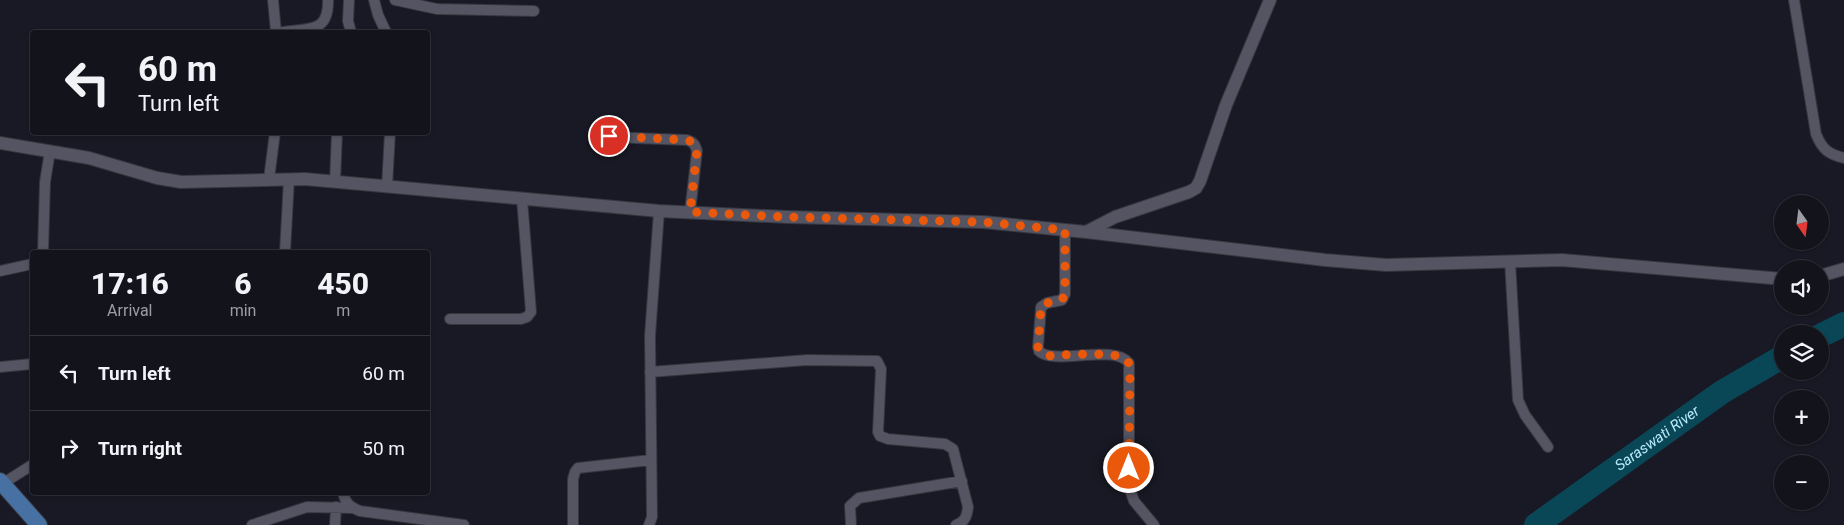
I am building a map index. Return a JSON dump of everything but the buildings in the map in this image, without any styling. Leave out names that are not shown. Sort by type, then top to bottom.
[{"type":"main road","points":[[3,488],[39,525]]},
{"type":"street","points":[[273,0],[276,30]]},
{"type":"street","points":[[298,30],[313,28],[324,23],[327,17],[328,0]]},
{"type":"street","points":[[349,0],[350,30]]},
{"type":"street","points":[[374,0],[385,30]]},
{"type":"street","points":[[395,0],[413,2],[437,9],[534,11]]},
{"type":"street","points":[[1086,232],[1115,217],[1196,188],[1226,105],[1270,0]]},
{"type":"street","points":[[1794,0],[1816,134],[1821,146],[1827,151],[1844,158]]},
{"type":"street","points":[[269,179],[275,135]]},
{"type":"street","points":[[335,182],[337,135]]},
{"type":"street","points":[[386,187],[390,135]]},
{"type":"street","points":[[609,136],[692,141],[696,145],[697,151],[690,212]]},
{"type":"street","points":[[0,143],[89,158],[157,178],[173,180],[289,179],[659,211],[788,217],[983,222],[1343,262],[1386,264],[1562,260],[1774,278]]},
{"type":"street","points":[[43,250],[44,196],[50,152]]},
{"type":"street","points":[[285,250],[289,179]]},
{"type":"street","points":[[450,319],[521,319],[527,317],[531,312],[522,199]]},
{"type":"street","points":[[649,525],[652,517],[650,336],[659,211]]},
{"type":"street","points":[[1065,230],[1065,294],[1062,300],[1047,303],[1041,307],[1038,347],[1047,356],[1092,354],[1120,356],[1129,363],[1129,487],[1134,502],[1154,525]]},
{"type":"street","points":[[1510,261],[1518,400],[1524,415],[1548,447]]},
{"type":"street","points":[[0,271],[30,264]]},
{"type":"street","points":[[1829,273],[1844,269]]},
{"type":"street","points":[[650,372],[807,360],[877,361],[881,369],[878,432],[880,436],[888,439],[949,446],[956,455],[968,507],[968,514],[964,520],[956,525]]},
{"type":"street","points":[[0,367],[30,364]]},
{"type":"street","points":[[572,525],[573,479],[578,468],[651,460]]},
{"type":"street","points":[[3,488],[30,467]]},
{"type":"street","points":[[851,525],[850,506],[858,498],[962,481]]},
{"type":"street","points":[[344,495],[346,502],[351,508]]},
{"type":"street","points":[[334,525],[336,507]]},
{"type":"street","points":[[252,525],[298,509],[336,507],[464,525]]},
{"type":"waterway","name":"Saraswati River","points":[[1829,332],[1844,324]]},
{"type":"waterway","name":"Saraswati River","points":[[1536,525],[1722,392],[1774,362]]},
{"type":"route","points":[[609,136],[692,141],[696,145],[697,151],[690,212],[788,217],[983,222],[1065,230],[1065,294],[1062,300],[1047,303],[1041,307],[1039,312],[1038,347],[1047,356],[1092,354],[1120,356],[1129,363],[1129,468]]}]
